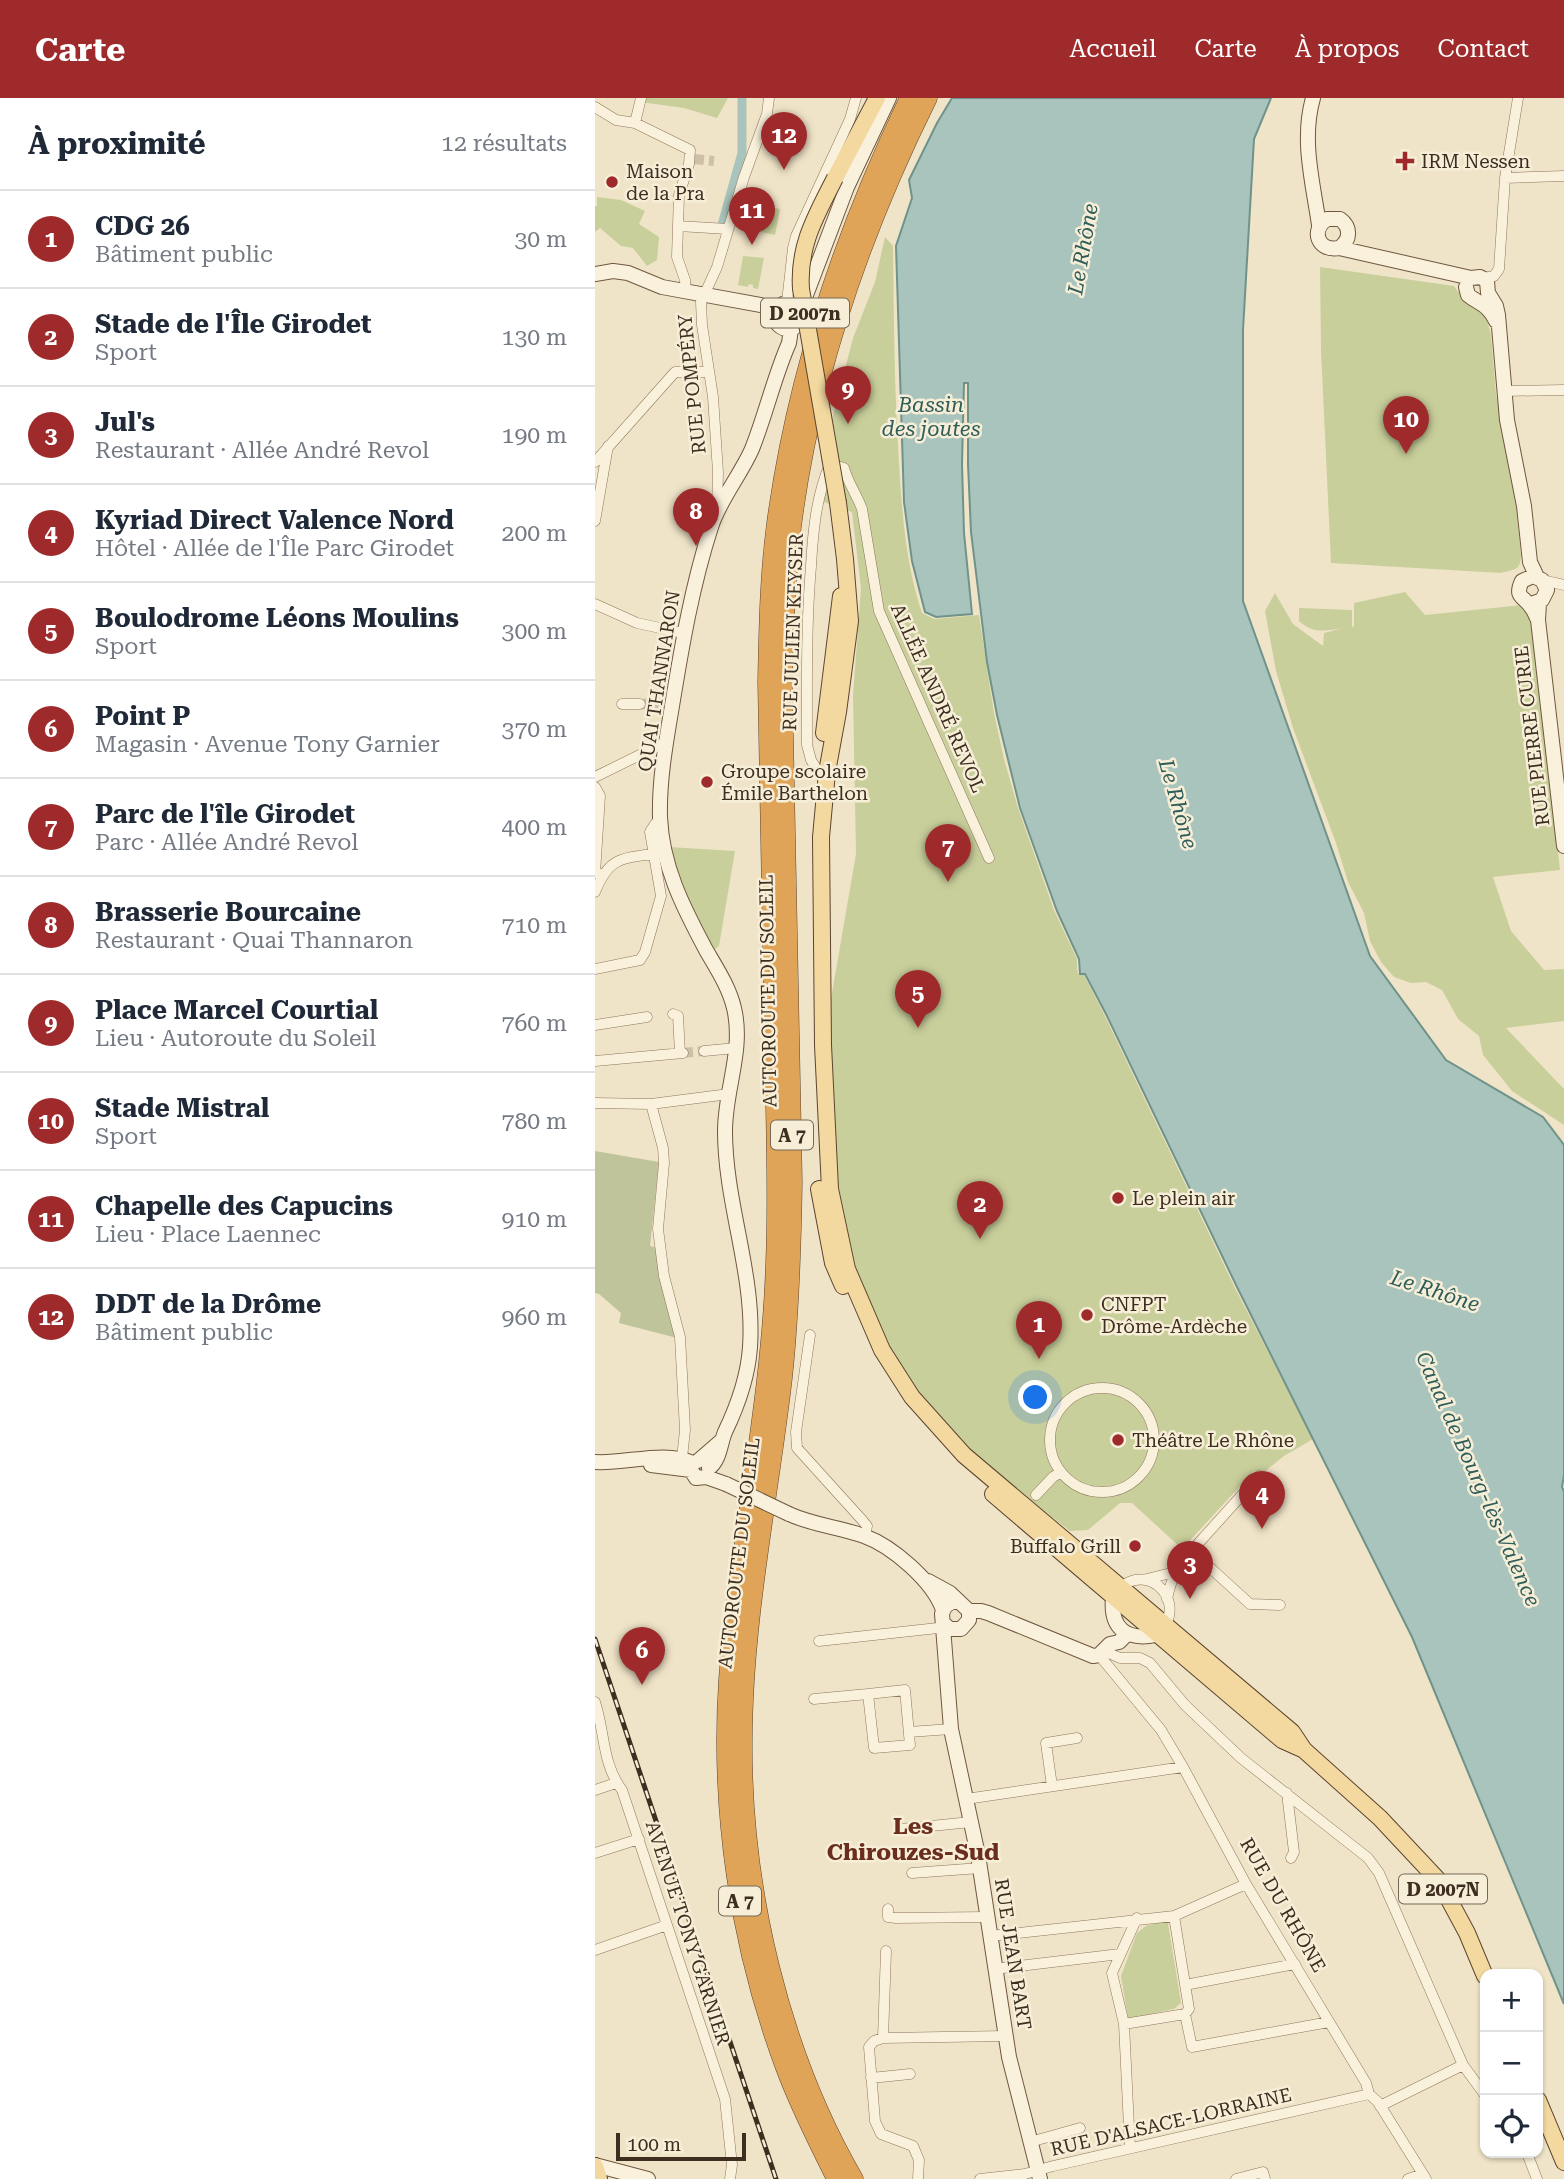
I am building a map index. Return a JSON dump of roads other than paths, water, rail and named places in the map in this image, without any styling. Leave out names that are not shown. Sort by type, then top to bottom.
[{"type":"highway","name":"AUTOROUTE DU SOLEIL","points":[[836,2179],[786,2070],[765,2010],[747,1943],[736,1877],[726,1744],[733,1634],[767,1375],[775,1265],[776,1168],[767,682],[769,600],[776,524],[800,399],[823,312],[851,229],[909,98]]},
{"type":"highway","name":"AUTOROUTE DU SOLEIL","points":[[854,2179],[824,2119],[801,2063],[781,2005],[764,1939],[752,1873],[745,1806],[744,1692],[783,1377],[792,1265],[793,1182],[783,681],[785,601],[793,526],[815,404],[839,316],[866,234],[928,98]]},
{"type":"main road","name":"D 2007n","points":[[845,559],[800,273],[809,233],[870,98]]},
{"type":"main road","name":"D 2007n","points":[[835,178],[877,98]]},
{"type":"main road","name":"D 2007N","points":[[845,559],[812,837],[814,1052],[819,1188],[834,1263],[872,1354],[909,1410],[962,1467],[1161,1629],[1282,1740],[1304,1749],[1380,1818],[1439,1881],[1467,1933],[1482,1969]]},
{"type":"main road","name":"D 2007N","points":[[845,559],[850,621],[827,772],[821,837],[823,1045],[830,1189],[847,1269],[882,1350],[912,1397],[964,1455],[1117,1592]]},
{"type":"main road","points":[[1543,2112],[1564,2162]]},
{"type":"main road","points":[[595,2166],[600,2179]]},
{"type":"street","points":[[635,123],[641,98]]},
{"type":"street","points":[[702,296],[717,267],[767,114],[769,98]]},
{"type":"street","points":[[786,314],[796,236],[850,119],[856,98]]},
{"type":"street","points":[[786,314],[889,98]]},
{"type":"street","points":[[1313,98],[1307,125],[1307,141],[1314,195],[1325,221]]},
{"type":"street","points":[[1325,221],[1317,236],[1322,245],[1328,248],[1339,248],[1435,269],[1478,287],[1499,269],[1505,178],[1518,98]]},
{"type":"street","points":[[595,107],[616,120],[635,123],[690,150],[689,164],[679,195],[677,257],[685,280],[685,293]]},
{"type":"street","points":[[1505,178],[1564,176]]},
{"type":"street","points":[[1325,221],[1343,221],[1351,238],[1370,255]]},
{"type":"street","points":[[678,226],[728,229]]},
{"type":"street","points":[[1339,248],[1351,238]]},
{"type":"street","points":[[595,274],[613,271],[628,273],[685,293],[786,314]]},
{"type":"street","name":"RUE PIERRE CURIE","points":[[1478,287],[1496,306],[1503,391],[1524,506],[1530,562],[1543,588],[1538,620],[1559,764],[1564,846]]},
{"type":"street","name":"RUE POMPÉRY","points":[[702,296],[702,325],[713,397],[718,472],[717,511]]},
{"type":"street","name":"QUAI THANNARON","points":[[698,1467],[716,1460],[742,1390],[750,1348],[750,1298],[726,1157],[725,1128],[738,1037],[736,1016],[728,991],[672,882],[667,864],[660,818],[667,703],[694,587],[717,511],[751,450],[783,356],[786,314]]},
{"type":"street","points":[[595,462],[675,372],[709,372]]},
{"type":"street","points":[[1503,391],[1564,390]]},
{"type":"street","points":[[595,521],[608,446]]},
{"type":"street","name":"RUE JULIEN KEYSER","points":[[819,774],[807,745],[808,601],[813,536],[818,500],[830,464],[844,468]]},
{"type":"street","name":"ALLÉE ANDRÉ REVOL","points":[[844,468],[862,509],[879,611],[989,858]]},
{"type":"street","points":[[595,604],[638,623],[684,632]]},
{"type":"street","points":[[622,704],[640,704]]},
{"type":"street","points":[[595,778],[666,742]]},
{"type":"street","points":[[595,787],[600,796],[595,892]]},
{"type":"street","points":[[595,970],[640,960],[645,952],[661,896],[650,832],[660,818]]},
{"type":"street","points":[[598,873],[629,857],[653,854]]},
{"type":"street","points":[[595,1061],[682,1053],[678,1016],[673,1014]]},
{"type":"street","points":[[595,1026],[647,1017]]},
{"type":"street","points":[[704,1051],[736,1048]]},
{"type":"street","points":[[595,1104],[651,1104],[729,1094]]},
{"type":"street","points":[[651,1104],[663,1148],[658,1229],[664,1276],[680,1338],[685,1430],[698,1467]]},
{"type":"street","points":[[810,1335],[796,1432],[797,1448],[863,1521],[866,1526],[865,1536]]},
{"type":"street","points":[[1109,1388],[1135,1399],[1146,1411],[1153,1426],[1151,1460],[1141,1475],[1127,1486],[1114,1491],[1084,1489],[1061,1472],[1051,1451],[1051,1427],[1063,1404],[1073,1396],[1084,1391],[1109,1388]]},
{"type":"street","name":"RUE JEAN BART","points":[[595,1461],[622,1462],[668,1457],[698,1467],[723,1483],[789,1514],[811,1523],[865,1536],[888,1549],[924,1579],[943,1589],[964,1606]]},
{"type":"street","points":[[1036,1495],[1061,1472]]},
{"type":"street","points":[[1167,1599],[1175,1572],[1258,1476]]},
{"type":"street","points":[[1194,1553],[1250,1604],[1280,1605]]},
{"type":"street","points":[[1147,1579],[1160,1587],[1167,1599],[1170,1613],[1161,1629],[1136,1637],[1127,1634],[1116,1623],[1112,1608],[1117,1592],[1129,1581],[1175,1572]]},
{"type":"street","name":"RUE JEAN BART","points":[[924,1579],[943,1617],[951,1729],[980,1868],[1005,2036],[1039,2175]]},
{"type":"street","points":[[819,1640],[938,1628],[949,1603],[988,1613],[1093,1656],[1119,1642],[1127,1634]]},
{"type":"street","points":[[944,1651],[958,1630],[968,1623],[964,1606]]},
{"type":"street","points":[[943,1617],[950,1629],[958,1630]]},
{"type":"street","points":[[1104,1650],[1116,1623]]},
{"type":"street","points":[[1104,1650],[1120,1658],[1140,1658],[1150,1663],[1185,1705],[1241,1758],[1368,1858],[1379,1873],[1463,2065],[1480,2088]]},
{"type":"street","name":"RUE DU RHÔNE","points":[[1104,1650],[1158,1726],[1183,1767],[1245,1884],[1366,2083],[1369,2094],[1380,2106],[1425,2176]]},
{"type":"street","points":[[814,1699],[868,1693],[905,1690],[910,1745],[874,1748],[868,1693]]},
{"type":"street","name":"AVENUE TONY GARNIER","points":[[595,1702],[601,1720],[603,1747],[639,1839],[725,2099],[732,2165],[730,2179]]},
{"type":"street","points":[[909,1732],[951,1729]]},
{"type":"street","points":[[1052,1786],[1046,1743],[1077,1738]]},
{"type":"street","points":[[966,1798],[1183,1767]]},
{"type":"street","points":[[595,1790],[616,1783]]},
{"type":"street","points":[[1287,1793],[1294,1852],[1291,1858]]},
{"type":"street","points":[[901,1829],[971,1822]]},
{"type":"street","points":[[595,1853],[639,1839]]},
{"type":"street","points":[[912,1873],[980,1868]]},
{"type":"street","points":[[990,1936],[1174,1916],[1245,1884]]},
{"type":"street","points":[[888,1909],[888,1917],[896,1918],[987,1917]]},
{"type":"street","points":[[1124,2024],[1185,2014],[1189,2009],[1174,1916]]},
{"type":"street","points":[[1130,2148],[1124,2024],[1112,1973],[1137,1918]]},
{"type":"street","points":[[595,1950],[667,1925]]},
{"type":"street","points":[[883,2038],[887,1951]]},
{"type":"street","points":[[994,1969],[1120,1954]]},
{"type":"street","points":[[1185,1984],[1295,1964]]},
{"type":"street","points":[[1185,2014],[1192,2047],[1329,2022]]},
{"type":"street","points":[[918,2179],[919,2160],[913,2146],[881,2134],[875,2121],[869,2047],[874,2041],[883,2038],[1005,2036]]},
{"type":"street","points":[[1380,2106],[1463,2065]]},
{"type":"street","points":[[871,2078],[910,2074]]},
{"type":"street","name":"RUE D'ALSACE-LORRAINE","points":[[980,2179],[1039,2175],[1130,2148],[1369,2094]]},
{"type":"street","points":[[1030,2141],[1080,2128]]},
{"type":"street","points":[[1529,2158],[1537,2179]]},
{"type":"street","points":[[595,2166],[648,2179]]},
{"type":"street","points":[[600,2179],[619,2172]]},
{"type":"street","points":[[1236,2179],[1263,2172],[1265,2179]]},
{"type":"street","points":[[1408,2179],[1425,2176]]},
{"type":"water","points":[[952,98],[1271,98],[1254,139],[1243,330],[1243,601],[1370,956],[1446,1060],[1543,1117],[1564,1145],[1564,2004],[1412,1637],[1237,1287],[1106,1014],[1085,974],[1080,974],[1079,959],[1057,911],[1020,808],[997,715],[987,662],[971,532],[968,383],[964,383],[962,464],[964,533],[972,614],[936,617],[925,612],[912,561],[904,502],[896,246],[912,198],[909,180]]},
{"type":"waterway","points":[[722,225],[742,153],[742,98]]},
{"type":"tunnel","points":[[694,159],[714,161]]},
{"type":"tunnel","points":[[640,704],[662,703]]},
{"type":"tunnel","points":[[683,1053],[704,1051]]},
{"type":"railway","points":[[595,1639],[776,2179]]},
{"type":"place","name":"IRM Nessen","points":[[1405,161]]},
{"type":"place","name":"DDT de la Drôme","points":[[784,170]]},
{"type":"place","name":"Maison de la Pra","points":[[612,182]]},
{"type":"place","name":"Chapelle des Capucins","points":[[752,245]]},
{"type":"place","name":"Place Marcel Courtial","points":[[848,424]]},
{"type":"place","name":"Stade Mistral","points":[[1406,454]]},
{"type":"place","name":"Brasserie Bourcaine","points":[[696,546]]},
{"type":"place","name":"Groupe scolaire Émile Barthelon","points":[[707,782]]},
{"type":"place","name":"Parc de l'île Girodet","points":[[948,882]]},
{"type":"place","name":"Boulodrome Léons Moulins","points":[[918,1028]]},
{"type":"place","name":"Le plein air","points":[[1118,1198]]},
{"type":"place","name":"Stade de l'Île Girodet","points":[[980,1239]]},
{"type":"place","name":"CNFPT Drôme-Ardèche","points":[[1087,1315]]},
{"type":"place","name":"CDG 26","points":[[1039,1359]]},
{"type":"place","name":"Théâtre Le Rhône","points":[[1118,1440]]},
{"type":"place","name":"Kyriad Direct Valence Nord","points":[[1262,1529]]},
{"type":"place","name":"Buffalo Grill","points":[[1135,1546]]},
{"type":"place","name":"Jul's","points":[[1190,1599]]},
{"type":"place","name":"Point P","points":[[642,1685]]},
{"type":"district","name":"Les Chirouzes-Sud","points":[[913,1839]]},
{"type":"water label","name":"Le Rhône","points":[[1083,249]]},
{"type":"water label","name":"Bassin des joutes","points":[[931,417]]},
{"type":"water label","name":"Le Rhône","points":[[1178,804]]},
{"type":"water label","name":"Le Rhône","points":[[1435,1291]]},
{"type":"water label","name":"Canal de Bourg-lès-Valence","points":[[1478,1479]]}]
